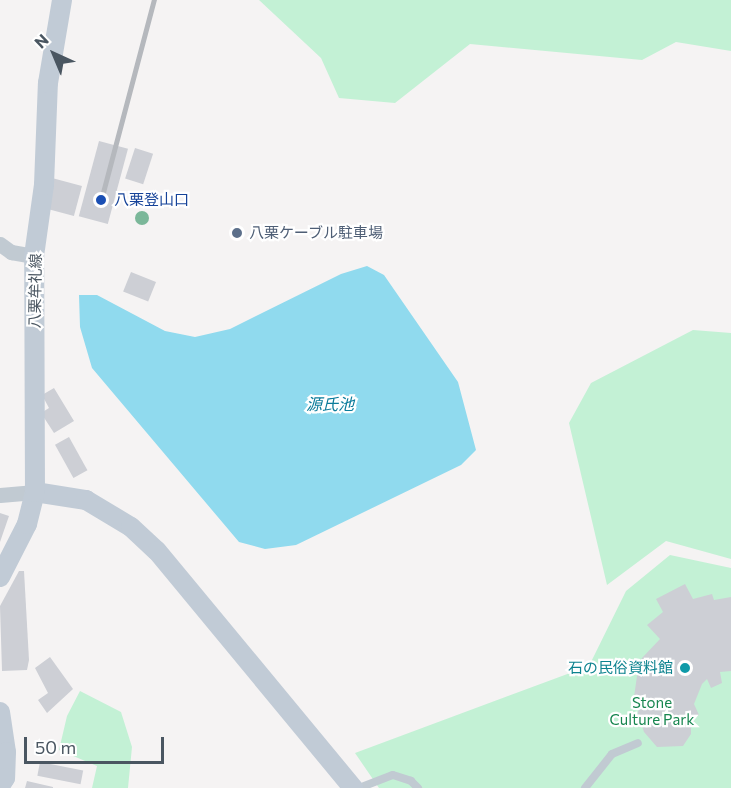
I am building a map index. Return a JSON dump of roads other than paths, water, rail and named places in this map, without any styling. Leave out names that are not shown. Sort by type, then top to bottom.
[{"type":"main road","name":"八栗牟礼線","points":[[0,577],[27,524],[35,492],[34,255],[44,185],[48,83],[62,0]]},
{"type":"main road","points":[[35,492],[86,500],[131,527],[157,551],[353,788]]},
{"type":"main road","points":[[0,712],[6,752],[5,778],[0,786]]},
{"type":"street","points":[[0,244],[11,252],[34,255]]},
{"type":"street","points":[[0,495],[35,492]]},
{"type":"lane","points":[[585,788],[612,754],[638,743]]},
{"type":"lane","points":[[359,788],[393,775],[411,781],[418,788]]},
{"type":"water","name":"源氏池","points":[[367,266],[384,275],[458,382],[476,450],[461,465],[296,545],[265,549],[239,542],[92,368],[80,327],[79,295],[97,295],[165,331],[195,337],[230,329],[341,274]]},
{"type":"railway","points":[[101,200],[154,0]]},
{"type":"place","name":"八栗登山口","points":[[101,200]]},
{"type":"place","name":"八栗ケーブル駐車場","points":[[237,233]]},
{"type":"place","name":"石の民俗資料館","points":[[685,668]]},
{"type":"park label","name":"Stone Culture Park","points":[[652,710]]}]
